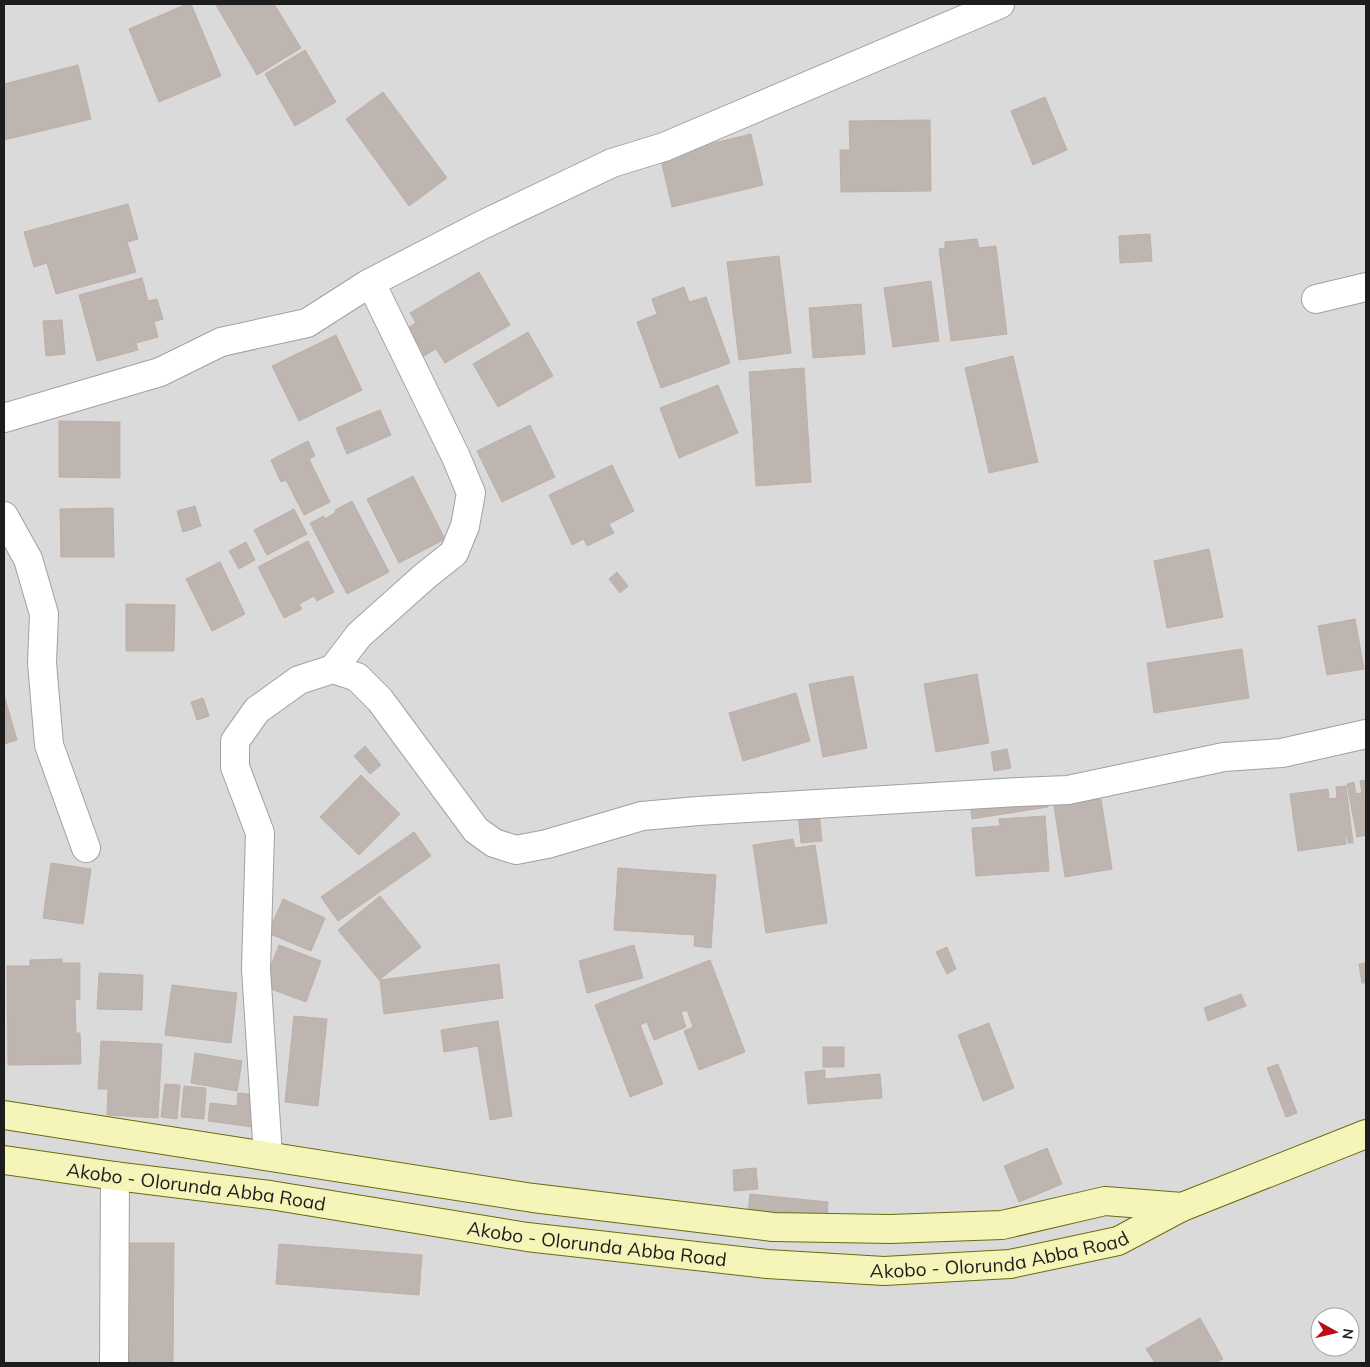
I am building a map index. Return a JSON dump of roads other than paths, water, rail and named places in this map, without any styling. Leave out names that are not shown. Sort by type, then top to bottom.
[{"type":"main road","name":"Akobo - Olorunda Abba Road","points":[[4,1115],[533,1198],[773,1227],[890,1229],[1002,1225],[1105,1201],[1182,1206]]},
{"type":"main road","name":"Akobo - Olorunda Abba Road","points":[[4,1160],[270,1195],[527,1237],[767,1264],[884,1271],[1010,1264],[1118,1241],[1182,1206],[1366,1134]]},
{"type":"main road","points":[[361,1210],[365,1172]]},
{"type":"street","points":[[4,418],[160,372],[222,342],[307,323],[371,282],[482,225],[612,163],[664,147],[1000,4]]},
{"type":"street","points":[[268,1156],[256,970],[260,833],[235,767],[235,741],[257,710],[299,680],[333,669],[359,635],[425,576],[454,553],[465,526],[471,493],[456,457],[371,282]]},
{"type":"street","points":[[1316,300],[1366,288]]},
{"type":"street","points":[[4,516],[28,559],[44,614],[42,663],[49,745],[86,848]]},
{"type":"street","points":[[333,669],[357,677],[380,700],[476,830],[494,843],[516,850],[547,844],[642,816],[698,811],[1068,790],[1224,757],[1282,753],[1366,734]]},
{"type":"street","points":[[114,1363],[115,1176]]}]
